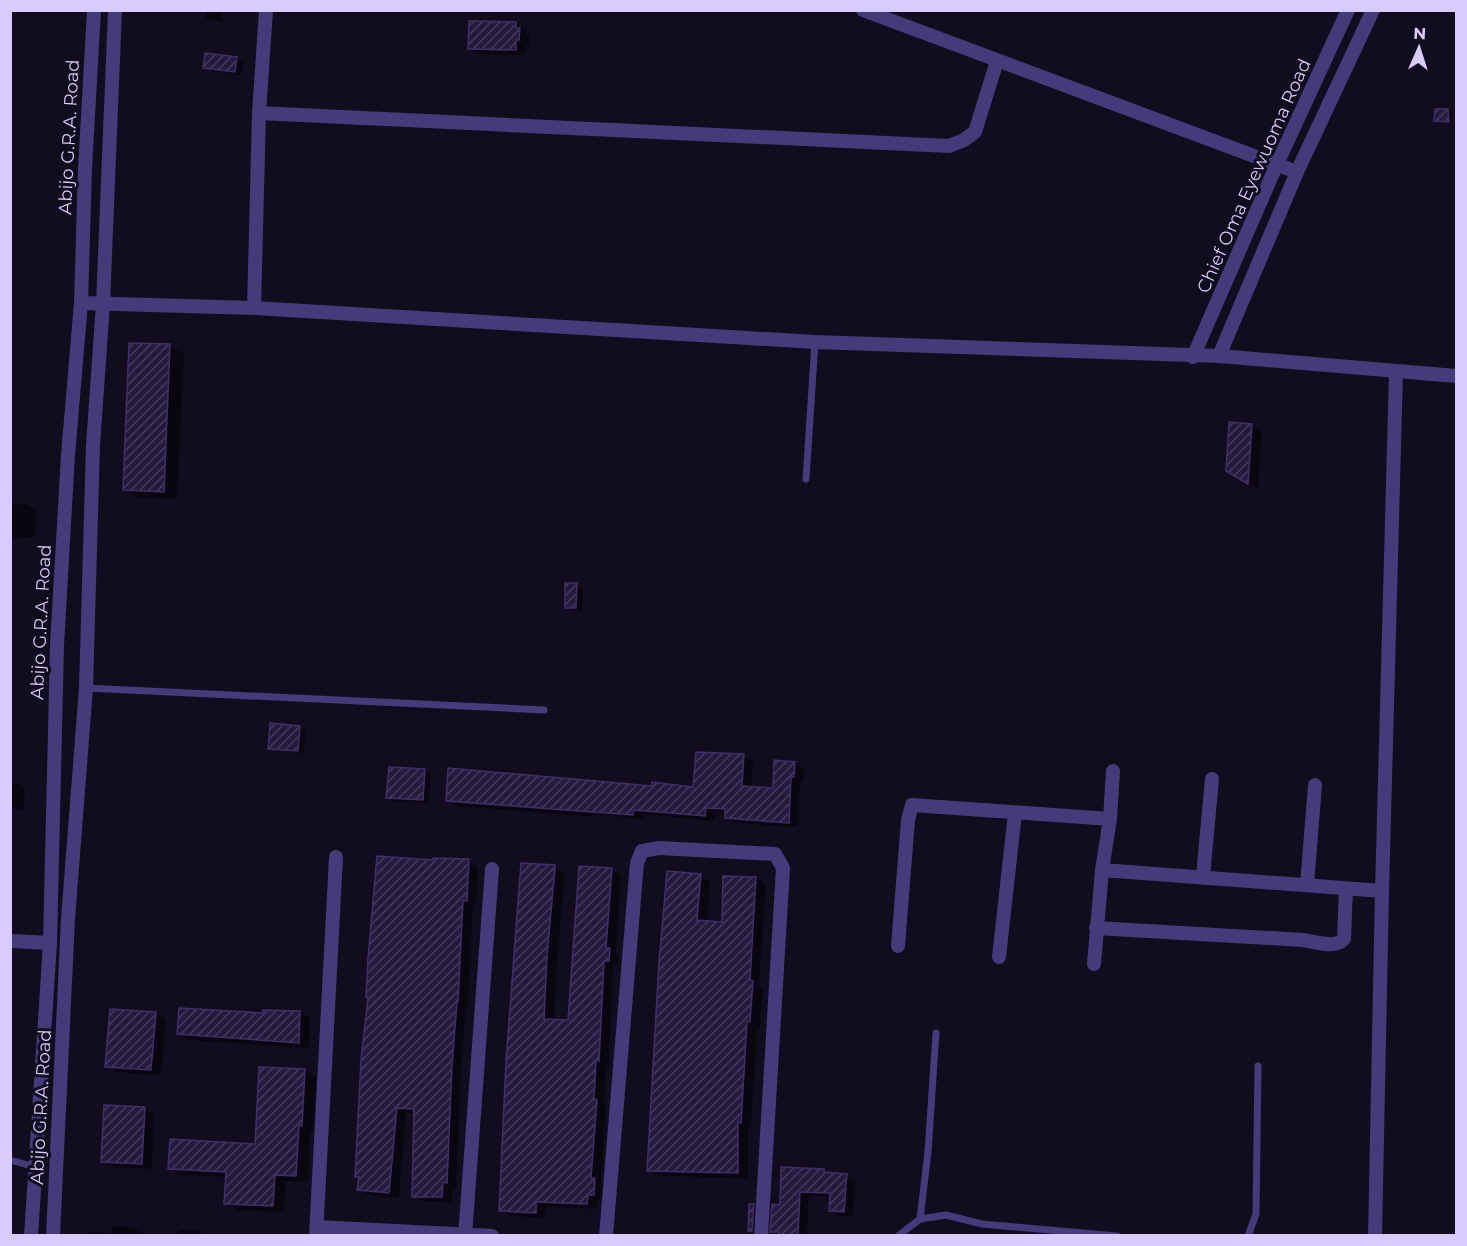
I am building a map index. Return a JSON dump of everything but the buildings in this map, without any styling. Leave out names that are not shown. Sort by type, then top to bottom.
[{"type":"street","name":"Abijo G.R.A. Road","points":[[31,1236],[50,943],[57,645],[68,454],[81,303],[85,169],[94,10]]},
{"type":"street","name":"Abijo G.R.A. Road","points":[[53,1236],[68,919],[86,688],[93,445],[103,304],[115,10]]},
{"type":"street","points":[[254,308],[259,113],[266,10]]},
{"type":"street","points":[[863,10],[1297,172]]},
{"type":"street","name":"Chief Oma Eyewuoma Road","points":[[1193,357],[1277,164],[1348,10]]},
{"type":"street","name":"Chief Oma Eyewuoma Road","points":[[1219,356],[1297,172],[1373,10]]},
{"type":"street","points":[[259,113],[949,146],[964,140],[975,132],[997,61]]},
{"type":"street","points":[[81,303],[254,308],[815,342],[1193,357],[1219,356],[1456,376]]},
{"type":"street","points":[[1375,1236],[1396,372]]},
{"type":"street","points":[[1095,964],[1096,928],[1110,819],[1113,771]]},
{"type":"street","points":[[1203,876],[1212,779]]},
{"type":"street","points":[[1307,885],[1315,785]]},
{"type":"street","points":[[898,946],[908,820],[912,805],[1110,819]]},
{"type":"street","points":[[999,957],[1015,813]]},
{"type":"street","points":[[606,1236],[637,863],[642,851],[659,848],[775,854],[783,868],[761,1236]]},
{"type":"street","points":[[336,857],[317,1231],[492,1236]]},
{"type":"street","points":[[465,1235],[492,869]]},
{"type":"street","points":[[1102,870],[1382,891]]},
{"type":"street","points":[[1096,928],[1303,940],[1335,945],[1344,939],[1346,889]]},
{"type":"street","points":[[10,941],[50,943]]},
{"type":"lane","points":[[807,479],[815,342]]},
{"type":"lane","points":[[86,688],[544,710]]},
{"type":"lane","points":[[920,1219],[928,1152],[936,1034]]},
{"type":"lane","points":[[1248,1236],[1256,1214],[1258,1066]]},
{"type":"lane","points":[[10,1160],[35,1167]]},
{"type":"lane","points":[[898,1236],[920,1219],[946,1215],[982,1224],[1117,1236]]}]
